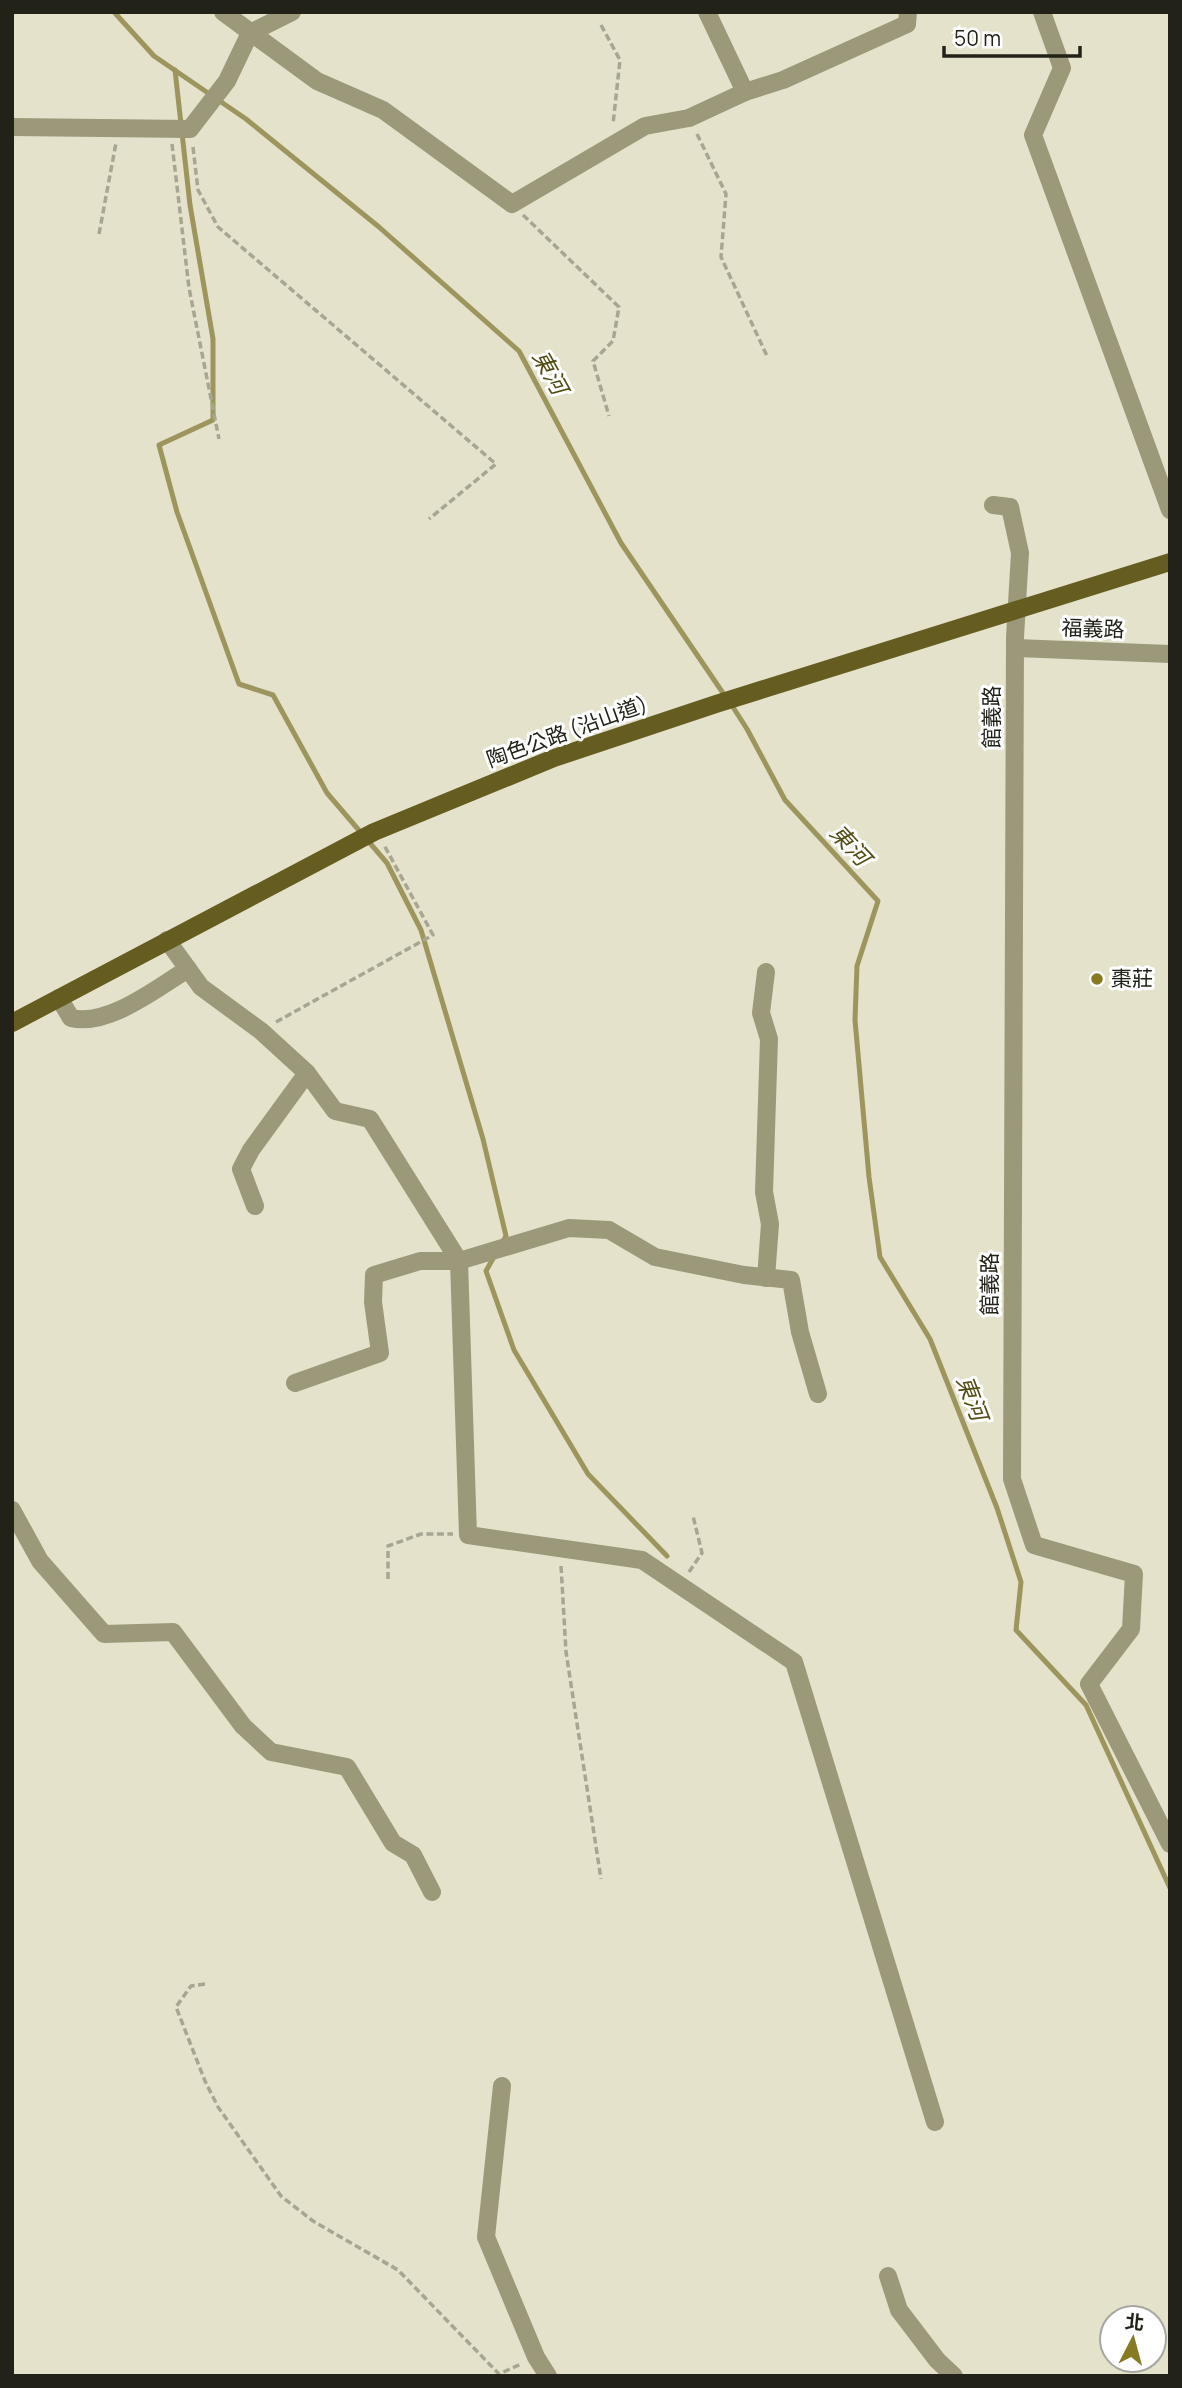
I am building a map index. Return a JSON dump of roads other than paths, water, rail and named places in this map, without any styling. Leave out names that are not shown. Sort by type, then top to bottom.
[{"type":"main road","name":"陶色公路 (沿山道)","points":[[12,1023],[381,829],[554,758],[716,704],[1170,562]]},
{"type":"street","points":[[223,12],[317,80],[383,110],[512,204],[645,126],[689,118],[744,92],[783,80],[907,24],[908,12]]},
{"type":"street","points":[[12,127],[190,129],[227,81],[250,33],[292,12]]},
{"type":"street","points":[[707,12],[744,92]]},
{"type":"street","points":[[1042,12],[1062,68],[1033,135],[1170,510]]},
{"type":"street","name":"館義路","points":[[993,505],[1010,507],[1020,553],[1015,648],[1012,1479],[1034,1545],[1134,1574],[1131,1629],[1089,1684],[1170,1844]]},
{"type":"street","name":"福義路","points":[[1015,648],[1170,654]]},
{"type":"street","points":[[167,940],[201,987],[261,1031],[307,1073],[335,1111],[370,1119],[459,1261],[468,1535],[642,1560],[794,1662],[935,2122]]},
{"type":"street","points":[[59,998],[71,1018],[81,1020],[114,1013],[188,969]]},
{"type":"street","points":[[766,972],[761,1013],[769,1039],[764,1192],[771,1224],[766,1278]]},
{"type":"street","points":[[255,1206],[241,1169],[251,1150],[307,1073]]},
{"type":"street","points":[[295,1383],[380,1353],[373,1302],[374,1275],[420,1261],[459,1261],[569,1228],[610,1230],[655,1257],[766,1278],[791,1280],[800,1332],[818,1394]]},
{"type":"street","points":[[12,1510],[40,1561],[104,1634],[173,1632],[243,1726],[271,1752],[347,1767],[393,1843],[414,1855],[432,1892]]},
{"type":"street","points":[[502,2086],[486,2237],[536,2357],[548,2376]]},
{"type":"street","points":[[888,2276],[899,2309],[937,2360],[954,2376]]},
{"type":"waterway","name":"東河","points":[[114,12],[154,56],[246,119],[379,227],[519,351],[621,543],[725,696]]},
{"type":"waterway","points":[[175,70],[190,205],[213,339],[213,420],[159,445],[177,512],[239,684],[273,695],[327,793],[387,863],[421,930],[483,1139],[506,1236],[502,1243]]},
{"type":"waterway","name":"東河","points":[[731,704],[785,800],[878,901],[857,966],[855,1020],[869,1177],[880,1257],[930,1339],[997,1508],[1021,1582],[1016,1630],[1086,1705],[1170,1888]]},
{"type":"waterway","points":[[495,1255],[486,1271],[514,1350],[588,1474],[667,1556]]},
{"type":"place","name":"棗莊","points":[[1097,979]]}]
